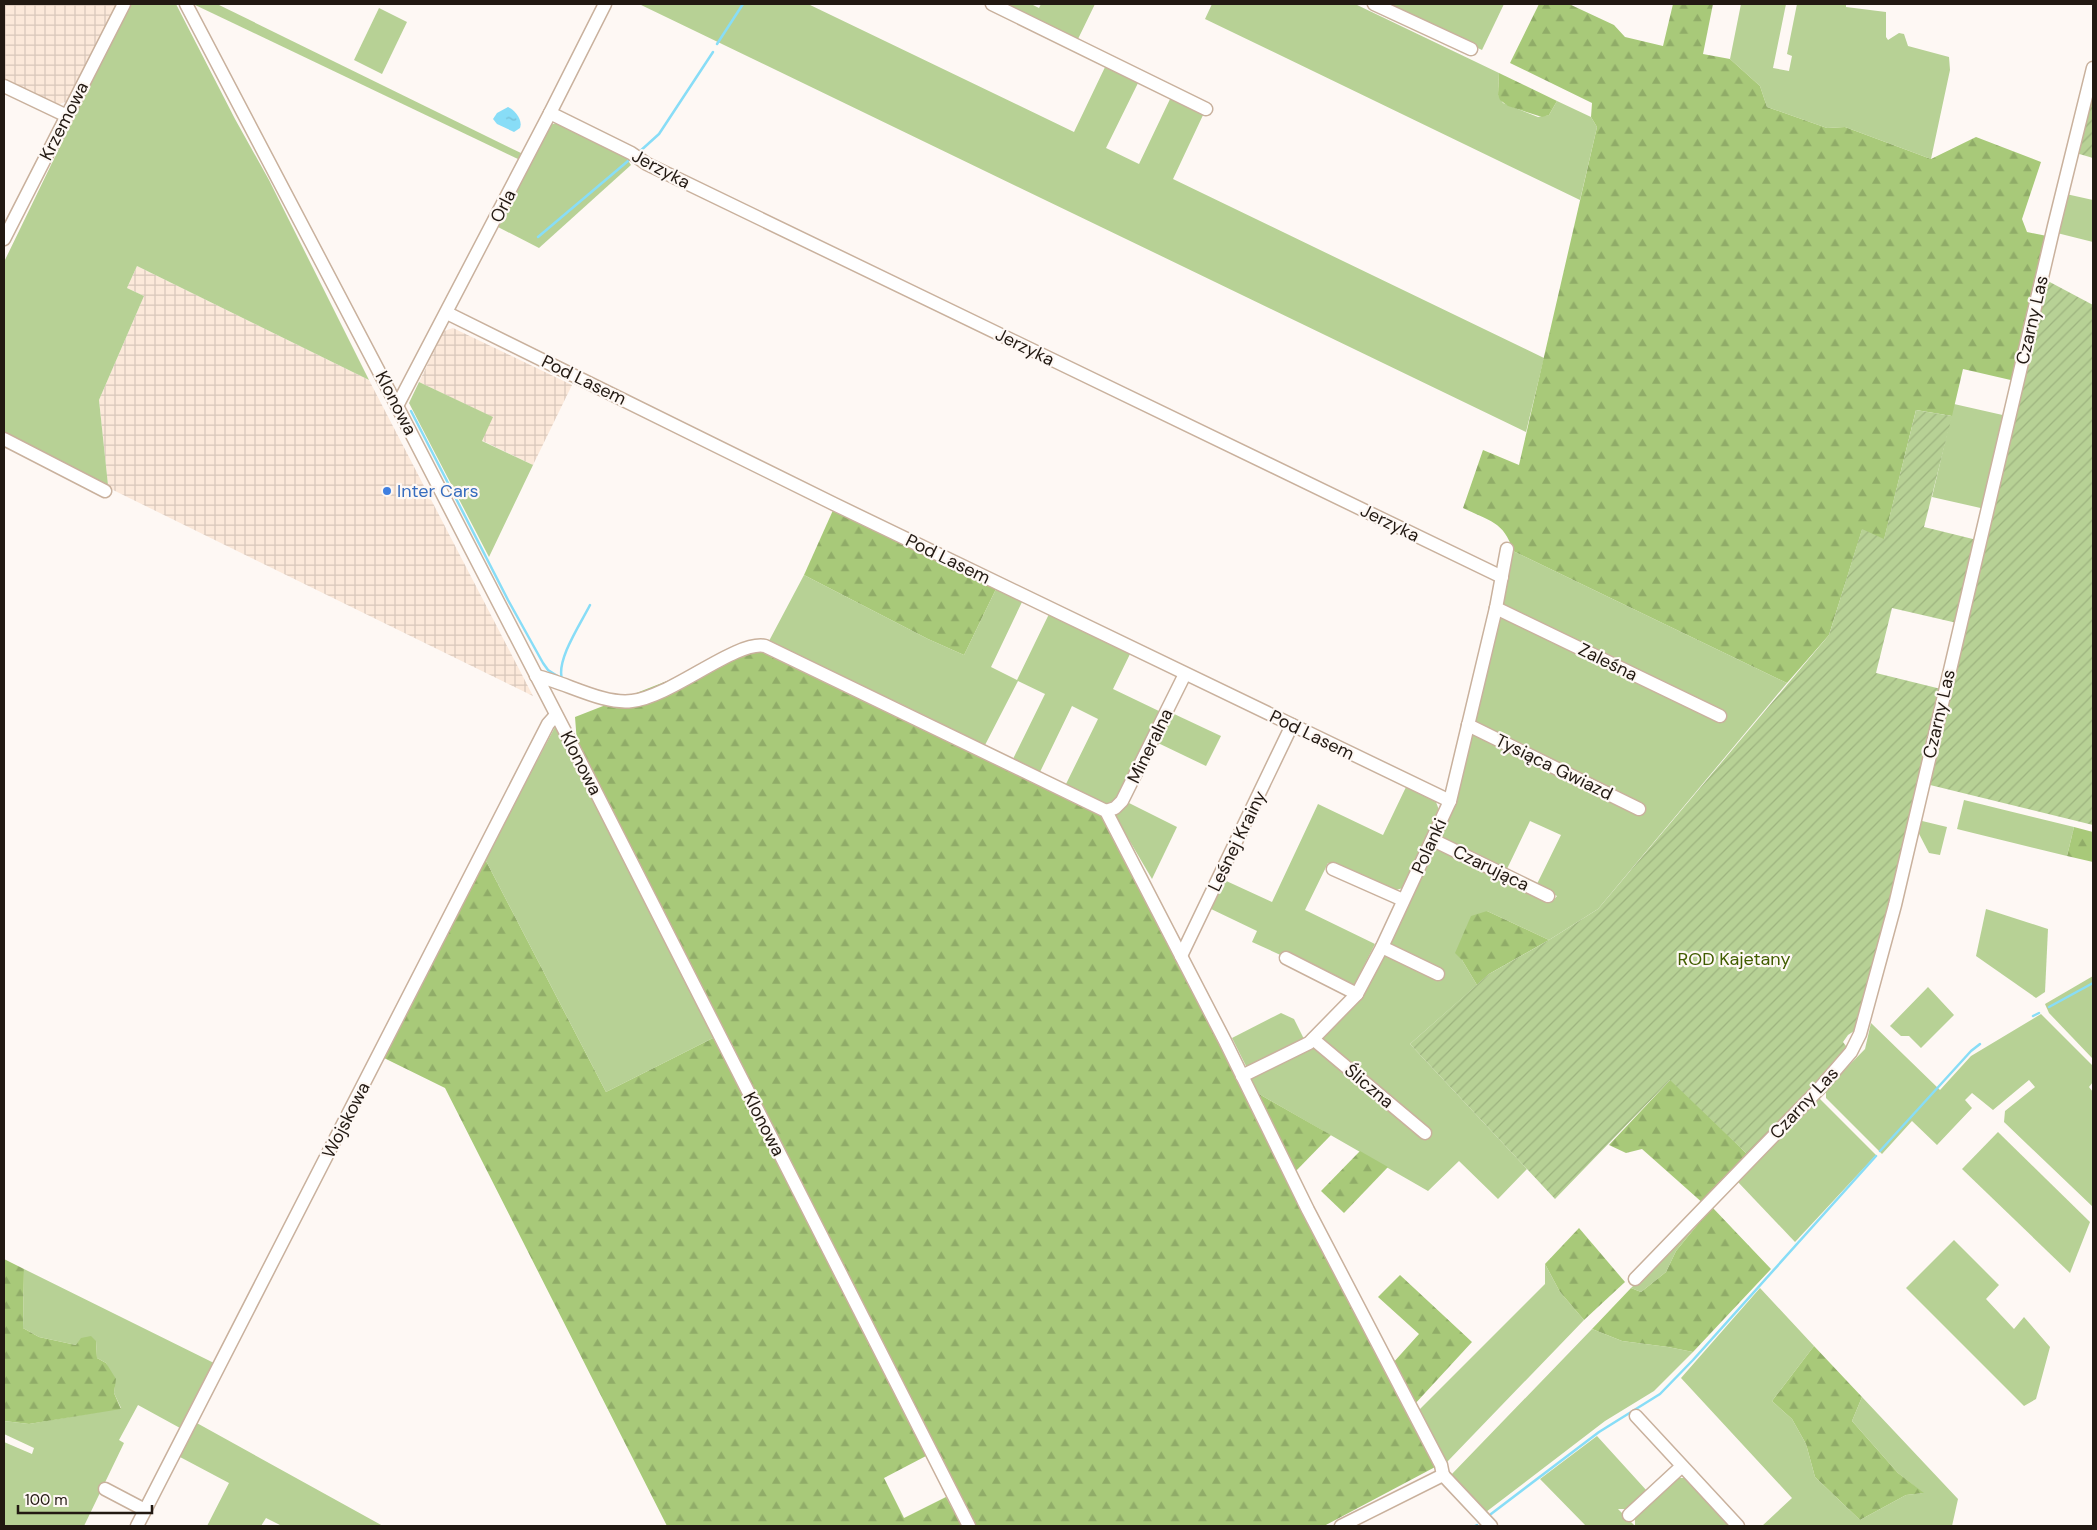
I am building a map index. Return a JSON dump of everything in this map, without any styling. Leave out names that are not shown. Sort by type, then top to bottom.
[{"type":"street","name":"Krzemowa","points":[[4,239],[124,4]]},
{"type":"street","name":"Klonowa","points":[[186,4],[536,676],[969,1526]]},
{"type":"street","name":"Orla","points":[[397,406],[447,313],[605,4]]},
{"type":"street","points":[[992,4],[1206,109]]},
{"type":"street","points":[[1374,4],[1471,49]]},
{"type":"street","name":"Czarny Las","points":[[1635,1279],[1819,1089],[1851,1052],[1860,1034],[1895,905],[2054,226],[2093,68]]},
{"type":"street","points":[[4,86],[67,116]]},
{"type":"street","name":"Jerzyka","points":[[550,113],[631,153],[647,164],[1502,577]]},
{"type":"street","name":"Pod Lasem","points":[[447,313],[1185,674],[1450,801]]},
{"type":"street","points":[[4,439],[105,491]]},
{"type":"street","name":"Polanki","points":[[1242,1076],[1314,1039],[1357,994],[1382,947],[1450,801],[1496,608],[1507,550]]},
{"type":"street","name":"Zaleśna","points":[[1496,608],[1720,716]]},
{"type":"street","points":[[536,676],[613,699],[630,702],[659,693],[740,650],[758,645],[765,646],[1106,811],[1242,1076],[1305,1204],[1440,1465],[1443,1475],[1491,1526]]},
{"type":"street","name":"Mineralna","points":[[1106,811],[1115,808],[1122,801],[1185,674]]},
{"type":"street","name":"Wojskowa","points":[[137,1526],[548,724],[556,715]]},
{"type":"street","name":"Leśnej Krainy","points":[[1181,956],[1292,725]]},
{"type":"street","name":"Tysiąca Gwiazd","points":[[1468,725],[1639,809]]},
{"type":"street","name":"Czarująca","points":[[1433,840],[1548,896]]},
{"type":"street","points":[[1333,869],[1403,900]]},
{"type":"street","points":[[1382,947],[1438,974]]},
{"type":"street","points":[[1286,958],[1357,994]]},
{"type":"street","name":"Śliczna","points":[[1314,1039],[1424,1133]]},
{"type":"street","points":[[1636,1416],[1738,1526]]},
{"type":"street","points":[[1629,1515],[1682,1467]]},
{"type":"street","points":[[1341,1526],[1443,1475]]},
{"type":"street","points":[[105,1489],[145,1510]]},
{"type":"shaded area","points":[[4,4],[117,4],[66,102],[56,105],[4,80]]},
{"type":"shaded area","points":[[137,266],[369,380],[533,696],[111,489],[108,485],[99,400],[144,296],[127,288]]},
{"type":"shaded area","points":[[453,328],[572,385],[533,465],[481,440],[492,417],[419,382],[444,331]]},
{"type":"green space","points":[[129,4],[176,4],[235,119],[269,180],[369,380],[137,266],[127,288],[144,296],[99,400],[108,485],[4,432],[4,262]]},
{"type":"green space","points":[[193,4],[217,4],[523,154],[520,160]]},
{"type":"green space","points":[[639,4],[808,4],[1074,132],[1106,65],[1139,81],[1106,148],[1139,164],[1171,97],[1204,113],[1173,179],[1544,358],[1526,432]]},
{"type":"green space","points":[[1003,4],[1031,4],[1039,8],[1041,4],[1095,4],[1078,39]]},
{"type":"green space","points":[[1212,4],[1355,4],[1499,73],[1498,95],[1503,103],[1538,117],[1549,115],[1557,101],[1591,117],[1597,127],[1580,200],[1205,19]]},
{"type":"green space","points":[[1385,4],[1504,4],[1482,50]]},
{"type":"green space","points":[[1539,4],[1569,4],[1614,25],[1625,37],[1663,46],[1673,4],[1713,4],[1703,54],[1730,59],[1760,86],[1767,107],[1827,128],[1845,127],[1931,159],[1976,137],[2041,162],[2022,219],[2027,232],[2047,236],[2015,381],[1963,369],[1952,416],[1916,410],[1884,540],[1862,530],[1829,635],[1787,683],[1513,551],[1505,533],[1500,528],[1488,519],[1463,508],[1483,450],[1519,465],[1597,127],[1591,117],[1592,103],[1510,63]]},
{"type":"green space","points":[[1741,4],[1786,4],[1773,68],[1789,71],[1792,56],[1787,54],[1797,4],[1846,4],[1846,7],[1886,12],[1886,37],[1888,40],[1899,33],[1904,34],[1908,46],[1949,57],[1950,70],[1931,159],[1845,127],[1827,128],[1767,107],[1760,86],[1730,59]]},
{"type":"green space","points":[[379,8],[407,22],[382,74],[354,60]]},
{"type":"green space","points":[[1499,73],[1557,101],[1549,115],[1542,117],[1508,106],[1500,100],[1498,95]]},
{"type":"green space","points":[[2093,85],[2093,158],[2076,153]]},
{"type":"green space","points":[[557,123],[626,157],[631,165],[539,248],[498,227],[549,125]]},
{"type":"green space","points":[[2066,194],[2093,200],[2093,242],[2057,233]]},
{"type":"green space","points":[[2046,280],[2093,305],[2093,825],[1926,784]]},
{"type":"green space","points":[[419,382],[493,417],[482,441],[533,465],[489,557],[409,403]]},
{"type":"green space","points":[[1954,404],[2007,416],[1985,509],[1932,497]]},
{"type":"green space","name":"ROD Kajetany","points":[[1916,410],[1952,416],[1924,527],[1977,540],[1957,623],[1892,608],[1876,673],[1941,689],[1860,1027],[1848,1035],[1843,1042],[1849,1050],[1748,1155],[1670,1080],[1555,1199],[1410,1044],[1489,974],[1549,940],[1598,909],[1829,635],[1862,529],[1884,539]]},
{"type":"green space","points":[[834,508],[996,589],[964,655],[928,639],[804,575]]},
{"type":"green space","points":[[1513,551],[1787,683],[1598,909],[1549,940],[1487,911],[1462,960],[1477,985],[1410,1044],[1527,1169],[1498,1199],[1459,1161],[1428,1191],[1252,1090],[1247,1078],[1309,1049],[1321,1049],[1320,1038],[1387,945],[1436,847],[1552,902],[1557,896],[1536,886],[1561,835],[1530,821],[1506,871],[1441,838],[1456,797],[1471,723]]},
{"type":"green space","points":[[804,575],[928,639],[964,655],[996,589],[1022,602],[991,667],[1017,680],[1049,614],[1130,654],[1113,689],[1161,712],[1117,798],[1106,805],[1066,784],[1098,719],[1072,706],[1040,772],[1013,759],[1045,694],[1018,681],[985,745],[899,703],[807,664],[769,641]]},
{"type":"green space","points":[[769,641],[1104,817],[1282,1166],[1296,1201],[1437,1466],[1324,1526],[976,1526],[577,743],[575,717]]},
{"type":"green space","points":[[1172,713],[1221,736],[1206,766],[1158,743]]},
{"type":"green space","points":[[556,725],[715,1037],[606,1092],[485,859]]},
{"type":"green space","points":[[1406,787],[1436,802],[1439,810],[1403,888],[1393,891],[1328,863],[1305,910],[1375,944],[1353,988],[1252,942],[1257,931],[1209,908],[1222,879],[1272,902],[1318,804],[1383,835]]},
{"type":"green space","points":[[1964,800],[2074,827],[2067,856],[1957,829]]},
{"type":"green space","points":[[1129,803],[1177,827],[1152,879],[1115,816]]},
{"type":"green space","points":[[1918,820],[1947,827],[1940,855],[1929,853],[1916,828]]},
{"type":"green space","points":[[2074,827],[2093,832],[2093,862],[2067,856]]},
{"type":"green space","points":[[485,859],[606,1092],[715,1037],[926,1456],[884,1478],[904,1518],[946,1497],[962,1526],[667,1526],[445,1088],[384,1058]]},
{"type":"green space","points":[[1986,909],[2048,929],[2045,992],[2036,998],[1976,956]]},
{"type":"green space","points":[[1487,911],[1549,940],[1489,974],[1477,985],[1462,960],[1455,953],[1471,916]]},
{"type":"green space","points":[[2093,976],[2093,1059],[2049,1013],[2045,1004]]},
{"type":"green space","points":[[1928,987],[1954,1015],[1921,1048],[1909,1036],[1901,1036],[1890,1026]]},
{"type":"green space","points":[[1281,1013],[1294,1019],[1305,1041],[1253,1067],[1246,1066],[1232,1038]]},
{"type":"green space","points":[[2041,1014],[2093,1066],[2093,1082],[2089,1087],[2093,1092],[2093,1207],[2004,1122],[2005,1111],[2035,1087],[2029,1080],[1993,1110],[1972,1093],[1965,1100],[1972,1108],[1937,1145],[1912,1121],[1882,1154],[1826,1098],[1826,1089],[1865,1049],[1871,1023],[1940,1090],[1971,1056]]},
{"type":"green space","points":[[1671,1079],[1748,1155],[1705,1205],[1642,1149],[1626,1153],[1609,1145]]},
{"type":"green space","points":[[1252,1090],[1331,1135],[1294,1173]]},
{"type":"green space","points":[[1818,1097],[1876,1155],[1795,1242],[1737,1181]]},
{"type":"green space","points":[[1998,1132],[2090,1222],[2070,1273],[1962,1169]]},
{"type":"green space","points":[[1360,1151],[1388,1167],[1344,1213],[1321,1191]]},
{"type":"green space","points":[[1712,1207],[1676,1251],[1666,1272],[1641,1292],[1631,1288]]},
{"type":"green space","points":[[1712,1207],[1771,1269],[1693,1352],[1622,1341],[1592,1329],[1631,1288],[1641,1292],[1666,1272],[1676,1251]]},
{"type":"green space","points":[[1579,1228],[1625,1282],[1584,1320],[1560,1292],[1545,1264]]},
{"type":"green space","points":[[1954,1240],[1999,1285],[1986,1299],[2014,1329],[2024,1317],[2050,1347],[2036,1399],[2024,1406],[1906,1288]]},
{"type":"green space","points":[[4,1259],[24,1269],[23,1328],[39,1337],[76,1345],[81,1338],[91,1336],[96,1341],[97,1358],[106,1363],[116,1379],[114,1393],[121,1409],[29,1424],[4,1421]]},
{"type":"green space","points":[[1545,1264],[1560,1292],[1584,1320],[1447,1462],[1419,1410],[1545,1284]]},
{"type":"green space","points":[[24,1269],[216,1364],[180,1428],[138,1405],[119,1440],[124,1443],[84,1526],[4,1526],[4,1442],[32,1454],[34,1448],[4,1434],[4,1421],[29,1424],[121,1408],[114,1393],[115,1384],[106,1363],[97,1358],[96,1341],[76,1345],[39,1337],[23,1328]]},
{"type":"green space","points":[[1400,1275],[1472,1342],[1413,1406],[1392,1364],[1419,1334],[1378,1297]]},
{"type":"green space","points":[[1760,1288],[1814,1346],[1772,1401],[1792,1419],[1806,1444],[1815,1477],[1860,1520],[1906,1495],[1923,1493],[1898,1473],[1852,1421],[1862,1397],[1958,1499],[1952,1526],[1762,1526],[1792,1498],[1681,1378]]},
{"type":"green space","points":[[1592,1329],[1622,1341],[1693,1352],[1654,1391],[1605,1421],[1486,1512],[1450,1476]]},
{"type":"green space","points":[[1814,1346],[1862,1397],[1852,1421],[1898,1473],[1924,1493],[1906,1495],[1860,1520],[1815,1477],[1806,1444],[1792,1419],[1772,1401]]},
{"type":"green space","points":[[195,1422],[383,1526],[282,1526],[266,1518],[261,1526],[207,1526],[229,1483],[180,1457]]},
{"type":"green space","points":[[1597,1436],[1647,1491],[1627,1509],[1618,1509],[1635,1526],[1586,1526],[1540,1479]]},
{"type":"green space","points":[[1677,1478],[1689,1478],[1733,1526],[1635,1526],[1635,1517]]},
{"type":"water","points":[[508,107],[516,113],[521,125],[514,132],[497,124],[493,119],[497,113]]},
{"type":"waterway","points":[[717,44],[743,4]]},
{"type":"waterway","points":[[638,153],[659,134],[713,52]]},
{"type":"waterway","points":[[538,237],[628,161]]},
{"type":"waterway","points":[[411,411],[508,600],[543,663],[548,670],[562,679],[561,671],[566,652],[590,605]]},
{"type":"waterway","points":[[2049,1007],[2093,983]]},
{"type":"waterway","points":[[2033,1016],[2039,1013]]},
{"type":"waterway","points":[[1880,1151],[1971,1051],[1980,1044]]},
{"type":"waterway","points":[[1491,1514],[1599,1432],[1660,1394],[1693,1360],[1876,1156]]},
{"type":"place","name":"Inter Cars","points":[[387,491]]}]
